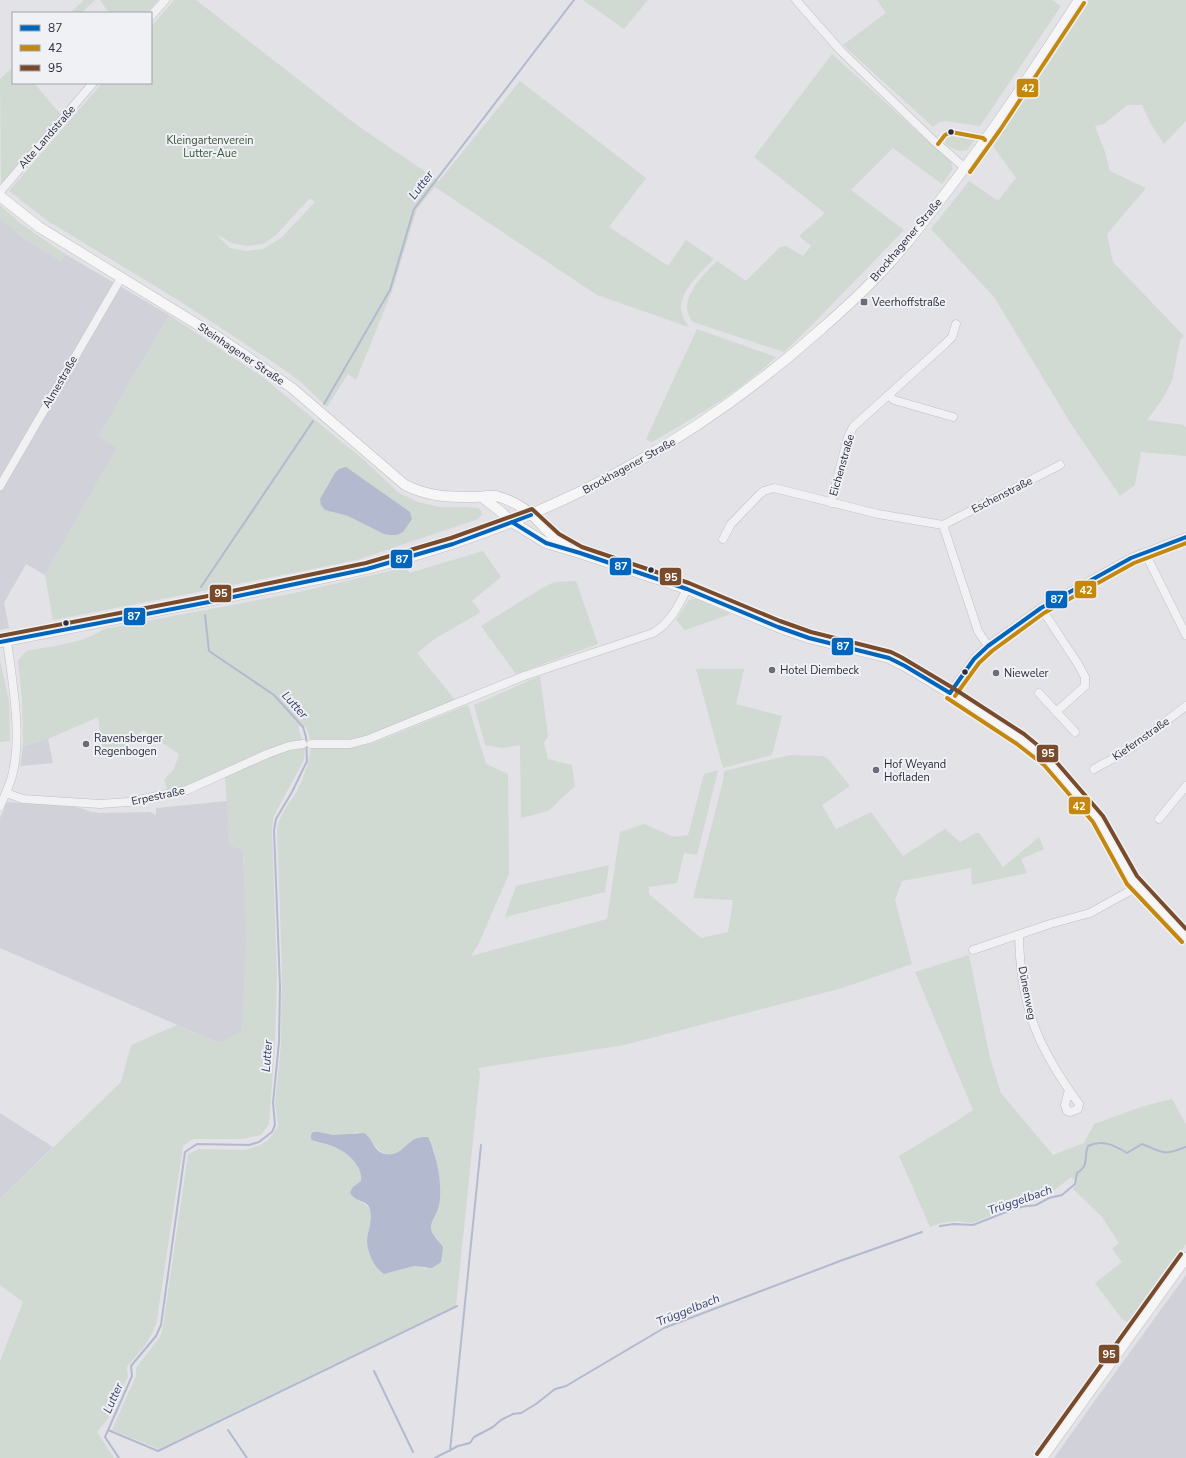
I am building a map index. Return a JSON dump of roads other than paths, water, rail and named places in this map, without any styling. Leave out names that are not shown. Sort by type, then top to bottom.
[{"type":"main road","name":"Brockhagener Straße","points":[[4,641],[209,602],[367,569],[412,557],[453,544],[532,514],[583,491],[633,465],[712,417],[790,358],[839,314],[886,267],[925,220],[995,127],[1079,0]]},
{"type":"main road","name":"Steinhagener Straße","points":[[0,196],[39,227],[221,339],[292,388],[405,485],[418,492],[430,495],[451,497],[491,496],[506,499],[532,514],[555,539],[580,552]]},
{"type":"main road","name":"Steinhagener Straße","points":[[482,497],[512,522],[546,543],[580,552],[687,589],[808,638],[889,658],[950,693],[1021,739],[1048,762],[1098,820],[1137,887],[1186,938]]},
{"type":"main road","points":[[1042,1458],[1186,1258]]},
{"type":"street","points":[[152,15],[165,0]]},
{"type":"street","points":[[796,0],[840,50],[933,140],[965,168]]},
{"type":"street","name":"Alte Landstraße","points":[[0,192],[92,84]]},
{"type":"street","name":"Almestraße","points":[[0,486],[121,278]]},
{"type":"street","name":"Eichenstraße","points":[[831,503],[848,437],[853,427],[949,340],[956,324]]},
{"type":"street","points":[[888,395],[894,400],[953,417]]},
{"type":"street","name":"Eschenstraße","points":[[943,525],[1060,465]]},
{"type":"street","points":[[723,539],[731,524],[764,491],[774,488],[780,488],[831,503],[878,514],[943,525],[978,631],[988,646]]},
{"type":"street","points":[[950,693],[974,660],[988,646],[1041,608],[1131,558],[1186,537]]},
{"type":"street","points":[[1144,553],[1186,635]]},
{"type":"street","name":"Erpestraße","points":[[6,793],[23,798],[100,804],[128,802],[187,790],[267,754],[289,746],[307,744],[350,744],[369,739],[524,676],[653,633],[663,627],[670,619],[687,589]]},
{"type":"street","points":[[1041,608],[1073,655],[1085,677],[1086,682],[1085,686],[1056,712]]},
{"type":"street","points":[[0,806],[13,773],[17,745],[14,700],[4,641]]},
{"type":"street","points":[[1039,693],[1075,732]]},
{"type":"street","name":"Kiefernstraße","points":[[1094,769],[1127,751],[1186,706]]},
{"type":"street","points":[[1159,818],[1186,786]]},
{"type":"street","points":[[972,950],[1050,924],[1090,913],[1137,887]]},
{"type":"street","name":"Dünenweg","points":[[1019,935],[1021,968],[1029,1014],[1044,1049],[1069,1090]]},
{"type":"water","points":[[346,467],[410,512],[412,519],[403,532],[397,535],[384,534],[348,516],[325,510],[321,505],[320,499],[335,473],[339,469]]},
{"type":"water","points":[[313,1132],[333,1135],[364,1133],[369,1137],[377,1150],[386,1154],[395,1154],[413,1140],[420,1137],[428,1137],[437,1163],[440,1182],[440,1201],[432,1221],[431,1229],[443,1247],[441,1262],[432,1268],[414,1266],[384,1274],[377,1268],[370,1255],[367,1242],[371,1216],[369,1207],[365,1203],[354,1198],[350,1192],[353,1187],[361,1181],[359,1168],[350,1156],[341,1150],[311,1139]]},
{"type":"waterway","name":"Lutter","points":[[324,404],[390,290],[414,209],[574,0]]},
{"type":"waterway","name":"Lutter","points":[[201,587],[313,421]]},
{"type":"waterway","name":"Lutter","points":[[119,1458],[105,1437],[132,1376],[131,1366],[156,1336],[161,1325],[185,1152],[197,1144],[249,1145],[259,1142],[272,1132],[275,1125],[273,1103],[279,1042],[280,987],[274,830],[276,819],[292,792],[307,761],[306,737],[303,727],[274,695],[209,651],[205,615]]},
{"type":"waterway","name":"Trüggelbach","points":[[940,1226],[954,1224],[973,1225],[1006,1212],[1021,1207],[1036,1205],[1049,1198],[1062,1195],[1075,1184],[1077,1173],[1084,1167],[1088,1146],[1093,1144],[1108,1144],[1127,1153],[1142,1144],[1164,1152],[1173,1152],[1186,1147]]},
{"type":"waterway","points":[[450,1451],[481,1145]]},
{"type":"waterway","name":"Trüggelbach","points":[[435,1458],[458,1446],[470,1443],[474,1437],[493,1427],[501,1420],[513,1414],[521,1413],[536,1404],[555,1389],[566,1386],[664,1328],[840,1261],[922,1232]]},
{"type":"waterway","points":[[108,1430],[158,1451],[457,1306]]},
{"type":"waterway","points":[[374,1371],[413,1452]]},
{"type":"waterway","points":[[228,1430],[247,1458]]},
{"type":"place","name":"Veerhoffstraße","points":[[864,302]]},
{"type":"place","name":"Hotel Diembeck","points":[[772,670]]},
{"type":"place","name":"Nieweler","points":[[996,673]]},
{"type":"place","name":"Ravensberger Regenbogen","points":[[86,744]]},
{"type":"place","name":"Hof Weyand Hofladen","points":[[876,770]]},
{"type":"park label","name":"Kleingartenverein Lutter-Aue","points":[[210,146]]}]
